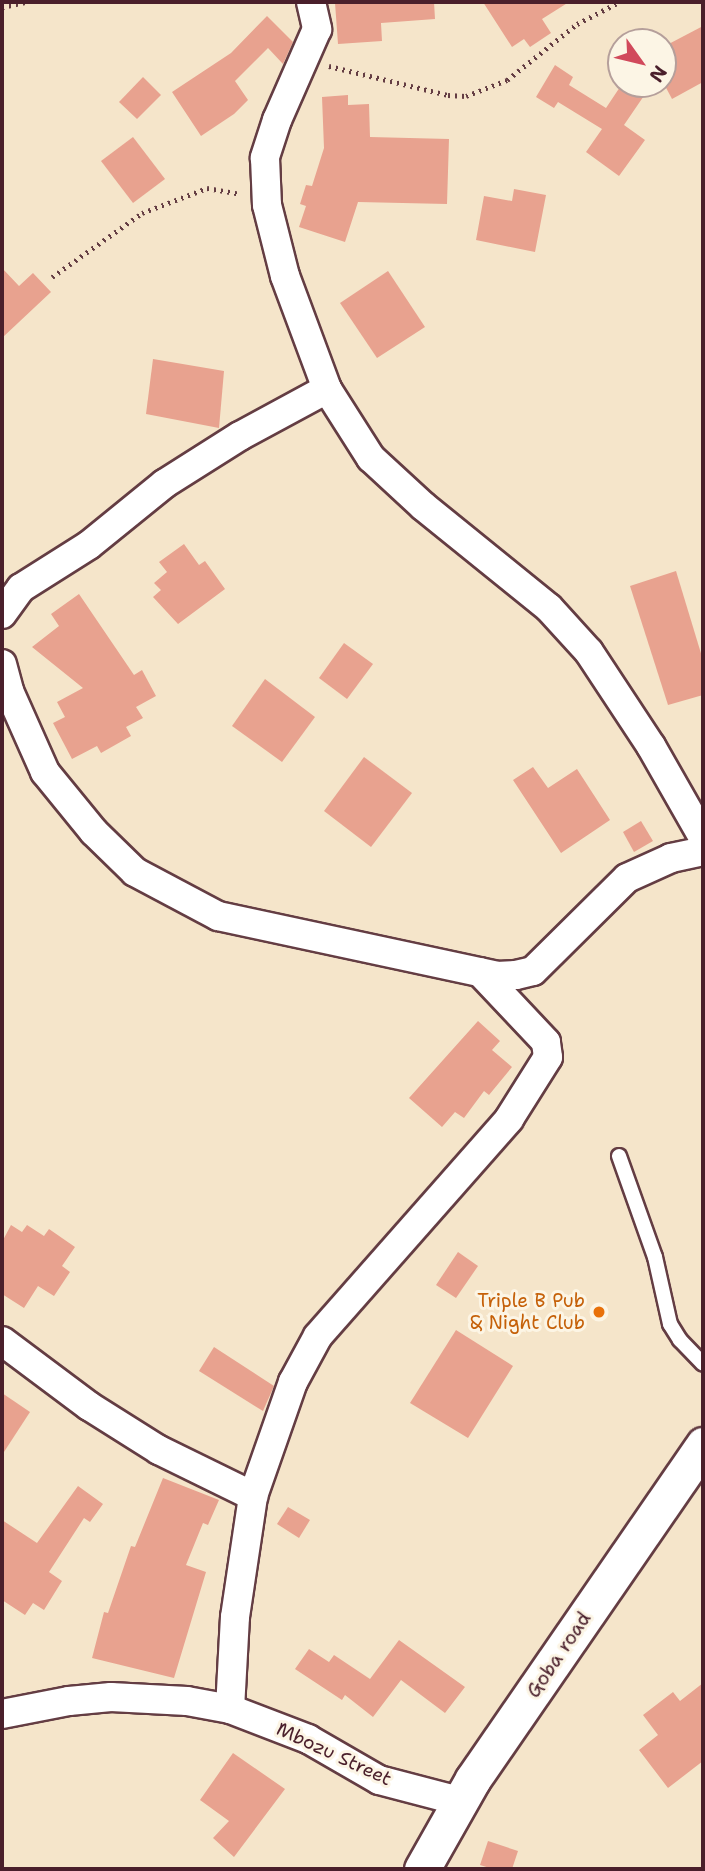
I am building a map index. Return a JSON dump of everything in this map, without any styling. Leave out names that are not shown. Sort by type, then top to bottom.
[{"type":"street","points":[[311,2],[317,29],[277,120],[265,158],[267,205],[285,276],[327,389],[371,458],[423,506],[548,608],[589,652],[651,746],[703,837]]},
{"type":"street","points":[[2,614],[21,588],[89,545],[164,484],[240,436],[327,389]]},
{"type":"street","points":[[2,664],[9,691],[45,772],[94,832],[135,873],[218,916],[497,976],[533,971],[627,878],[671,858],[703,851]]},
{"type":"street","points":[[230,1709],[235,1617],[253,1496],[293,1382],[318,1336],[509,1119],[548,1057],[546,1042],[480,972]]},
{"type":"street","points":[[2,1340],[89,1406],[159,1450],[253,1496]]},
{"type":"street","name":"Goba road","points":[[422,1869],[459,1801],[703,1445]]},
{"type":"street","name":"Mbozu Street","points":[[2,1714],[69,1701],[111,1697],[187,1701],[230,1709],[308,1739],[379,1780],[459,1801]]},
{"type":"lane","points":[[619,1156],[656,1257],[670,1324],[680,1340],[703,1364]]},
{"type":"path","points":[[2,7],[26,2]]},
{"type":"path","points":[[304,60],[466,96],[507,80],[577,24],[619,2]]},
{"type":"path","points":[[52,277],[142,213],[207,188],[237,193],[267,205]]},
{"type":"building","points":[[434,2],[435,19],[381,23],[382,41],[338,44],[335,3]]},
{"type":"building","points":[[483,2],[569,2],[542,19],[551,33],[530,47],[524,39],[512,47]]},
{"type":"building","points":[[267,16],[293,42],[283,64],[268,48],[235,81],[248,100],[234,114],[201,136],[172,92],[231,53]]},
{"type":"building","points":[[703,26],[703,82],[677,96],[677,40]]},
{"type":"building","points":[[555,65],[573,77],[569,85],[606,108],[613,98],[642,98],[624,125],[645,140],[619,176],[586,152],[602,129],[558,102],[554,108],[536,97]]},
{"type":"building","points":[[143,77],[161,95],[137,119],[119,102]]},
{"type":"building","points":[[348,95],[348,105],[369,104],[370,137],[449,139],[447,204],[358,202],[345,242],[299,227],[306,206],[300,204],[306,185],[312,186],[324,148],[322,97]]},
{"type":"building","points":[[133,137],[165,179],[133,203],[101,161]]},
{"type":"building","points":[[514,189],[546,195],[535,252],[476,240],[484,196],[512,201]]},
{"type":"building","points":[[2,268],[19,286],[33,273],[51,292],[2,338]]},
{"type":"building","points":[[388,271],[425,327],[377,358],[340,303]]},
{"type":"building","points":[[153,359],[224,371],[219,428],[146,414]]},
{"type":"building","points":[[184,544],[199,565],[205,561],[225,589],[178,624],[153,597],[161,590],[154,583],[167,572],[159,562]]},
{"type":"building","points":[[676,571],[703,660],[703,695],[668,705],[630,586]]},
{"type":"building","points":[[79,594],[134,675],[142,670],[156,696],[136,707],[143,718],[126,727],[131,736],[101,753],[97,746],[72,759],[53,723],[65,717],[57,702],[83,688],[32,647],[59,626],[51,614]]},
{"type":"building","points":[[344,643],[373,664],[347,699],[319,678]]},
{"type":"building","points":[[265,679],[315,717],[282,762],[232,726]]},
{"type":"building","points":[[364,757],[412,793],[371,847],[324,811]]},
{"type":"building","points":[[533,767],[548,788],[577,769],[610,820],[561,853],[513,780]]},
{"type":"building","points":[[641,821],[653,841],[634,852],[623,832]]},
{"type":"building","points":[[478,1021],[500,1041],[492,1050],[512,1067],[489,1095],[484,1091],[464,1118],[455,1112],[442,1127],[409,1098]]},
{"type":"building","points":[[11,1225],[22,1232],[27,1225],[44,1236],[49,1229],[75,1247],[62,1266],[70,1272],[54,1296],[38,1286],[24,1308],[2,1294],[2,1242]]},
{"type":"building","points":[[458,1252],[478,1266],[456,1298],[436,1285]]},
{"type":"building","points":[[456,1330],[513,1366],[468,1438],[410,1403]]},
{"type":"building","points":[[214,1347],[274,1386],[263,1411],[199,1371]]},
{"type":"building","points":[[2,1393],[30,1412],[2,1455]]},
{"type":"building","points":[[163,1478],[219,1500],[208,1525],[203,1523],[186,1565],[206,1572],[174,1678],[92,1658],[104,1612],[108,1613],[131,1546],[135,1547]]},
{"type":"building","points":[[78,1486],[103,1504],[90,1522],[84,1518],[49,1572],[62,1581],[44,1610],[33,1603],[25,1615],[2,1600],[2,1520],[37,1543]]},
{"type":"building","points":[[288,1507],[310,1520],[299,1538],[277,1524]]},
{"type":"building","points":[[399,1640],[465,1687],[445,1713],[401,1680],[373,1717],[345,1695],[342,1700],[295,1669],[309,1649],[329,1662],[334,1655],[370,1679]]},
{"type":"building","points":[[703,1683],[703,1761],[668,1788],[639,1750],[658,1735],[643,1715],[673,1692],[680,1701]]},
{"type":"building","points":[[233,1753],[285,1789],[234,1857],[213,1838],[229,1821],[200,1800]]},
{"type":"building","points":[[488,1841],[518,1851],[512,1869],[493,1869],[480,1865]]},
{"type":"place","name":"Triple B Pub & Night Club","points":[[599,1312]]}]
